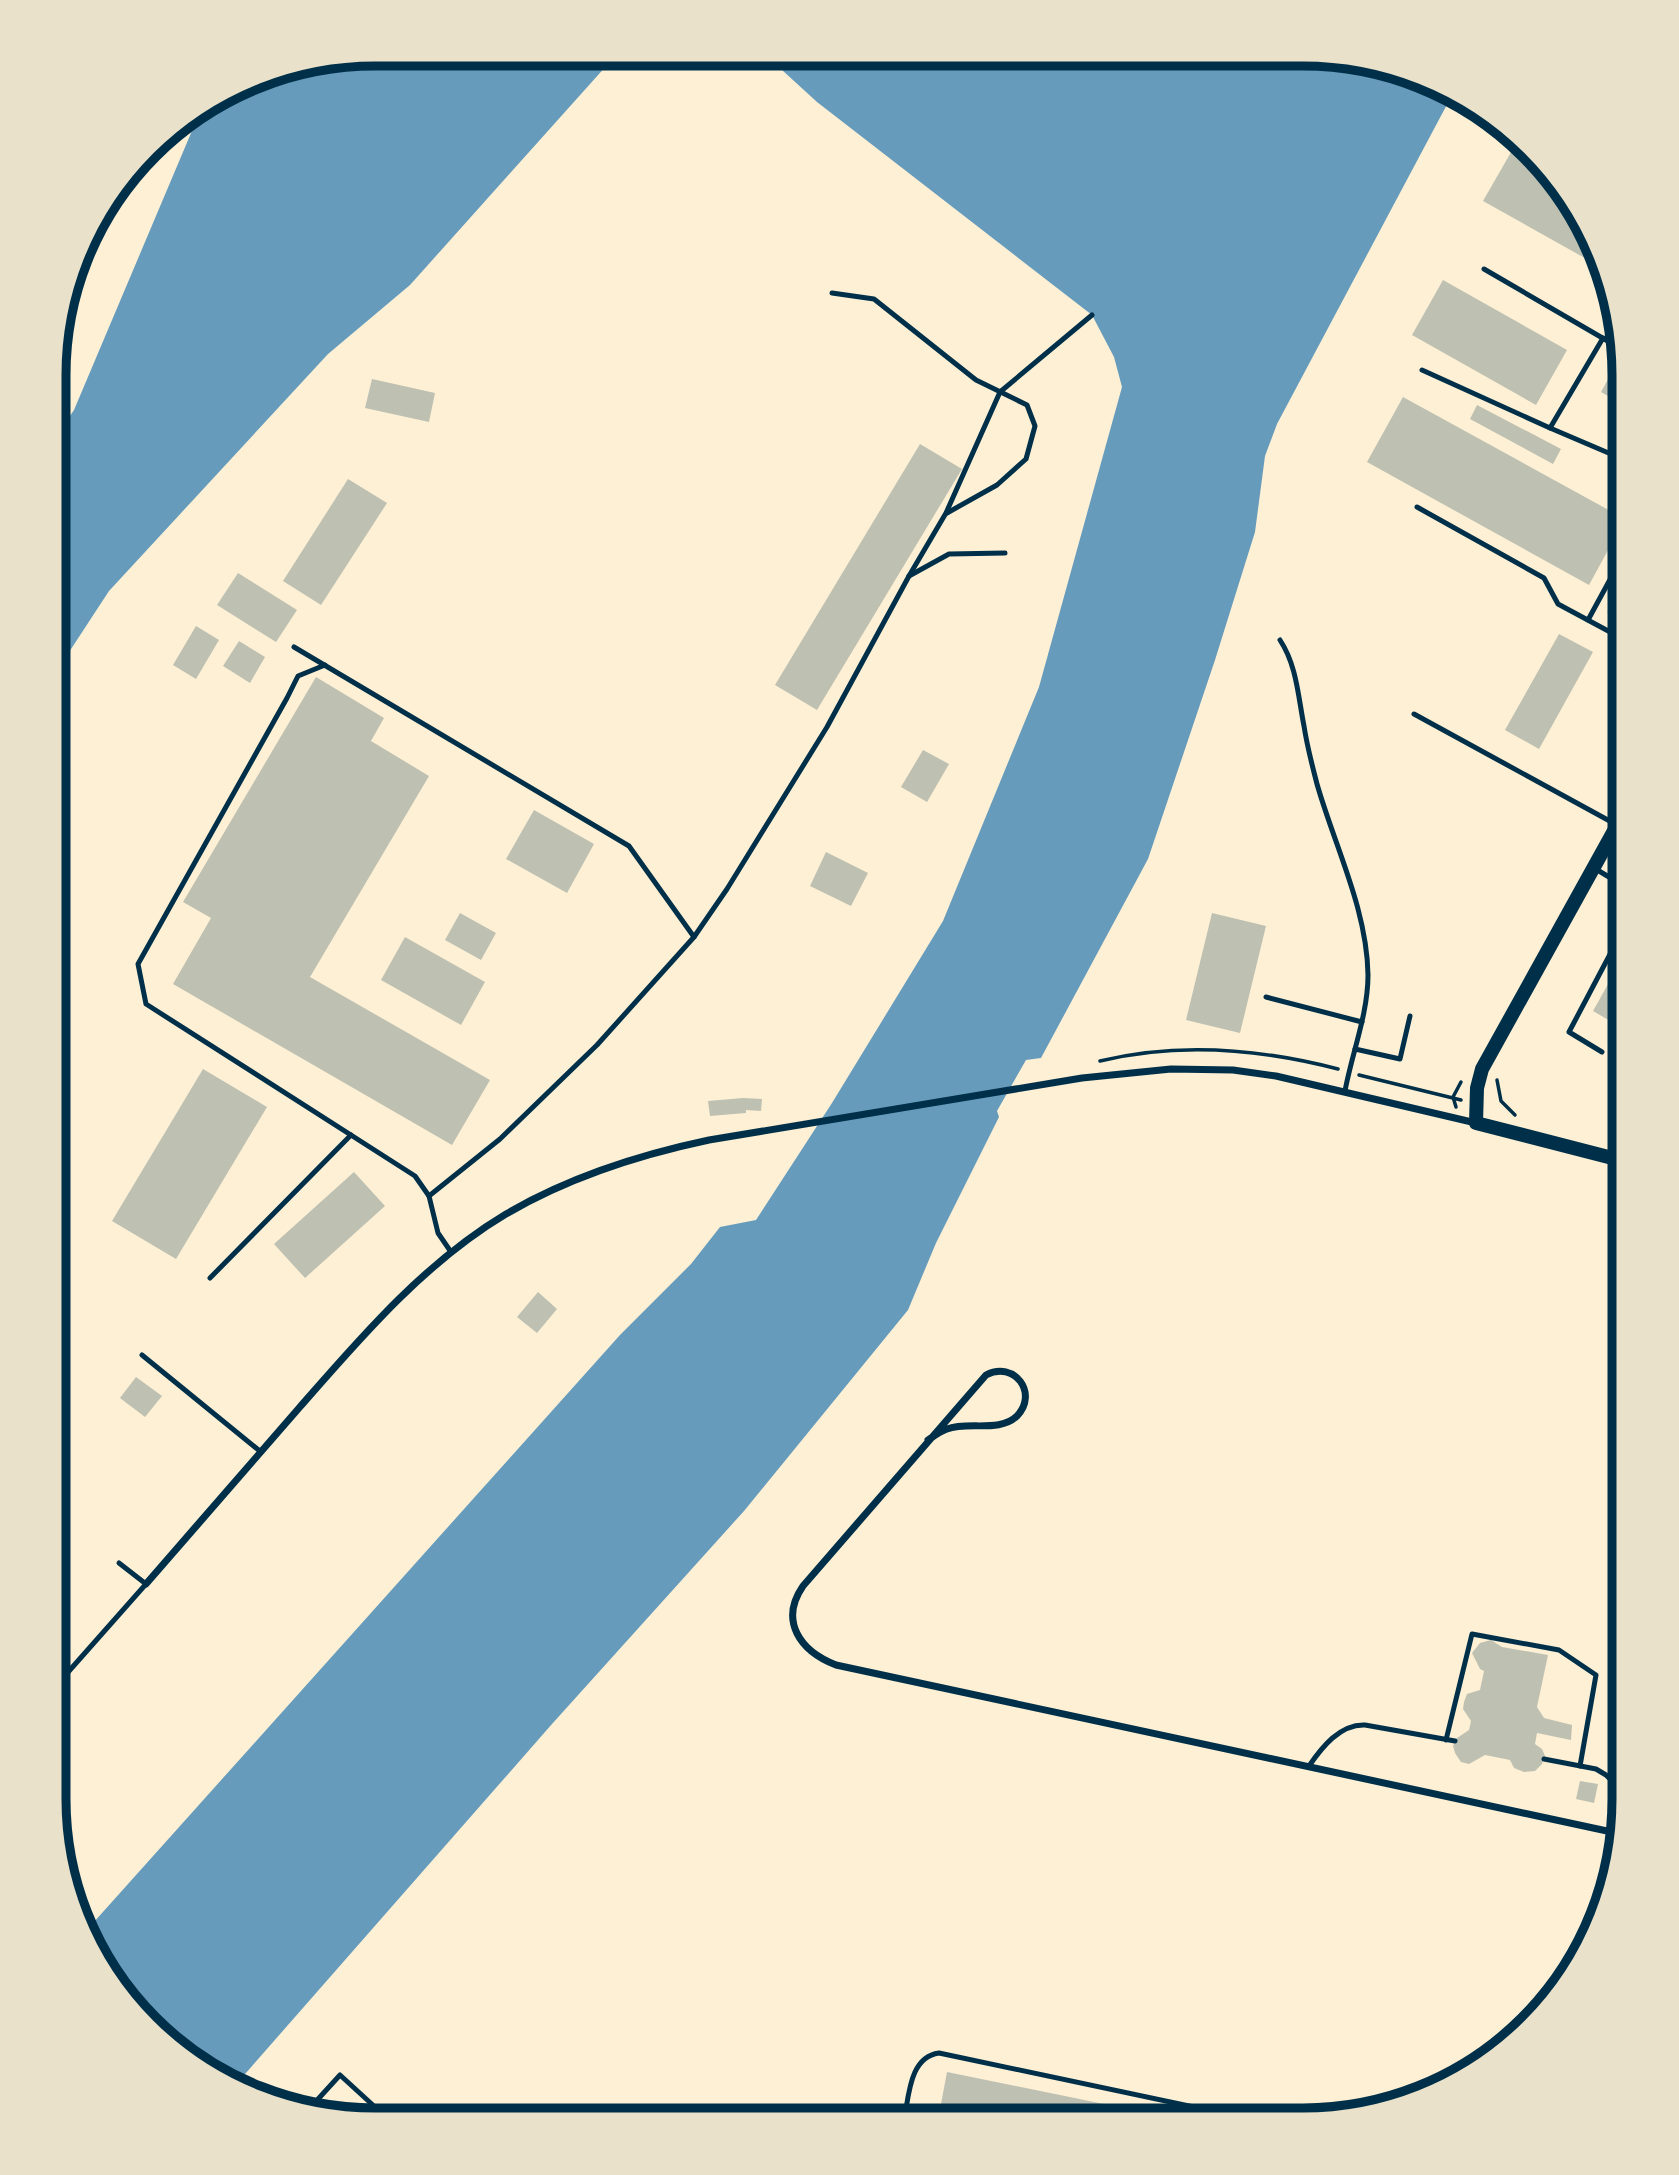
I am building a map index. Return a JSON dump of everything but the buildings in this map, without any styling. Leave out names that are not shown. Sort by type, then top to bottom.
[{"type":"main road","points":[[1612,834],[1482,1069],[1476,1088],[1476,1123],[1612,1158]]},
{"type":"street","points":[[146,1584],[405,1293],[451,1252],[487,1226],[526,1203],[607,1166],[709,1140],[1082,1078],[1149,1070],[1213,1069],[1276,1076],[1476,1123]]},
{"type":"street","points":[[928,1440],[948,1429],[1000,1424],[1011,1420],[1018,1415],[1024,1403],[1024,1386],[1008,1372],[993,1371],[986,1375],[928,1440],[797,1593],[791,1616],[795,1628],[811,1652],[836,1665],[1611,1832]]},
{"type":"lane","points":[[1484,269],[1611,342]]},
{"type":"lane","points":[[832,293],[874,299],[976,380],[1027,405],[1035,426],[1026,459],[997,485],[946,513]]},
{"type":"lane","points":[[429,1196],[500,1139],[588,1054],[694,937],[727,889],[827,727],[946,513],[1000,392],[1092,315]]},
{"type":"lane","points":[[1550,428],[1604,338]]},
{"type":"lane","points":[[1422,370],[1612,454]]},
{"type":"lane","points":[[1416,507],[1544,578],[1558,604],[1612,633]]},
{"type":"lane","points":[[909,576],[949,554],[1005,553]]},
{"type":"lane","points":[[1588,620],[1612,576]]},
{"type":"lane","points":[[1280,639],[1294,666],[1304,728],[1318,786],[1354,895],[1368,965],[1368,992],[1345,1091]]},
{"type":"lane","points":[[294,647],[629,846],[694,937]]},
{"type":"lane","points":[[325,665],[298,676],[138,964],[146,1004],[415,1176],[429,1196],[438,1233],[451,1252]]},
{"type":"lane","points":[[1414,714],[1612,822]]},
{"type":"lane","points":[[1593,868],[1612,879]]},
{"type":"lane","points":[[1602,1052],[1569,1032],[1612,950]]},
{"type":"lane","points":[[1266,998],[1362,1022]]},
{"type":"lane","points":[[1355,1049],[1400,1059],[1410,1016]]},
{"type":"lane","points":[[210,1278],[351,1135]]},
{"type":"lane","points":[[142,1355],[261,1452]]},
{"type":"lane","points":[[66,1674],[146,1584],[119,1563]]},
{"type":"lane","points":[[1446,1740],[1472,1634],[1559,1650],[1596,1675],[1580,1766]]},
{"type":"lane","points":[[1309,1766],[1332,1739],[1354,1725],[1455,1741]]},
{"type":"lane","points":[[1544,1759],[1596,1769],[1612,1781]]},
{"type":"lane","points":[[907,2108],[916,2069],[925,2057],[939,2053],[1199,2108]]},
{"type":"lane","points":[[315,2103],[340,2075],[376,2108]]},
{"type":"path","points":[[1496,1078],[1501,1101],[1516,1117]]},
{"type":"water","points":[[376,66],[606,66],[410,285],[328,354],[109,591],[66,657],[66,422],[74,410],[194,126],[221,108],[257,90],[296,77],[335,69]]},
{"type":"water","points":[[778,66],[1324,67],[1383,77],[1422,90],[1448,102],[1277,424],[1265,456],[1255,532],[1148,859],[1041,1058],[1026,1060],[997,1111],[999,1117],[936,1243],[908,1310],[744,1511],[552,1724],[241,2078],[187,2045],[157,2018],[130,1988],[93,1924],[620,1335],[691,1264],[720,1227],[756,1220],[832,1103],[943,921],[1039,687],[1122,387],[1114,357],[1092,315],[817,102]]}]
